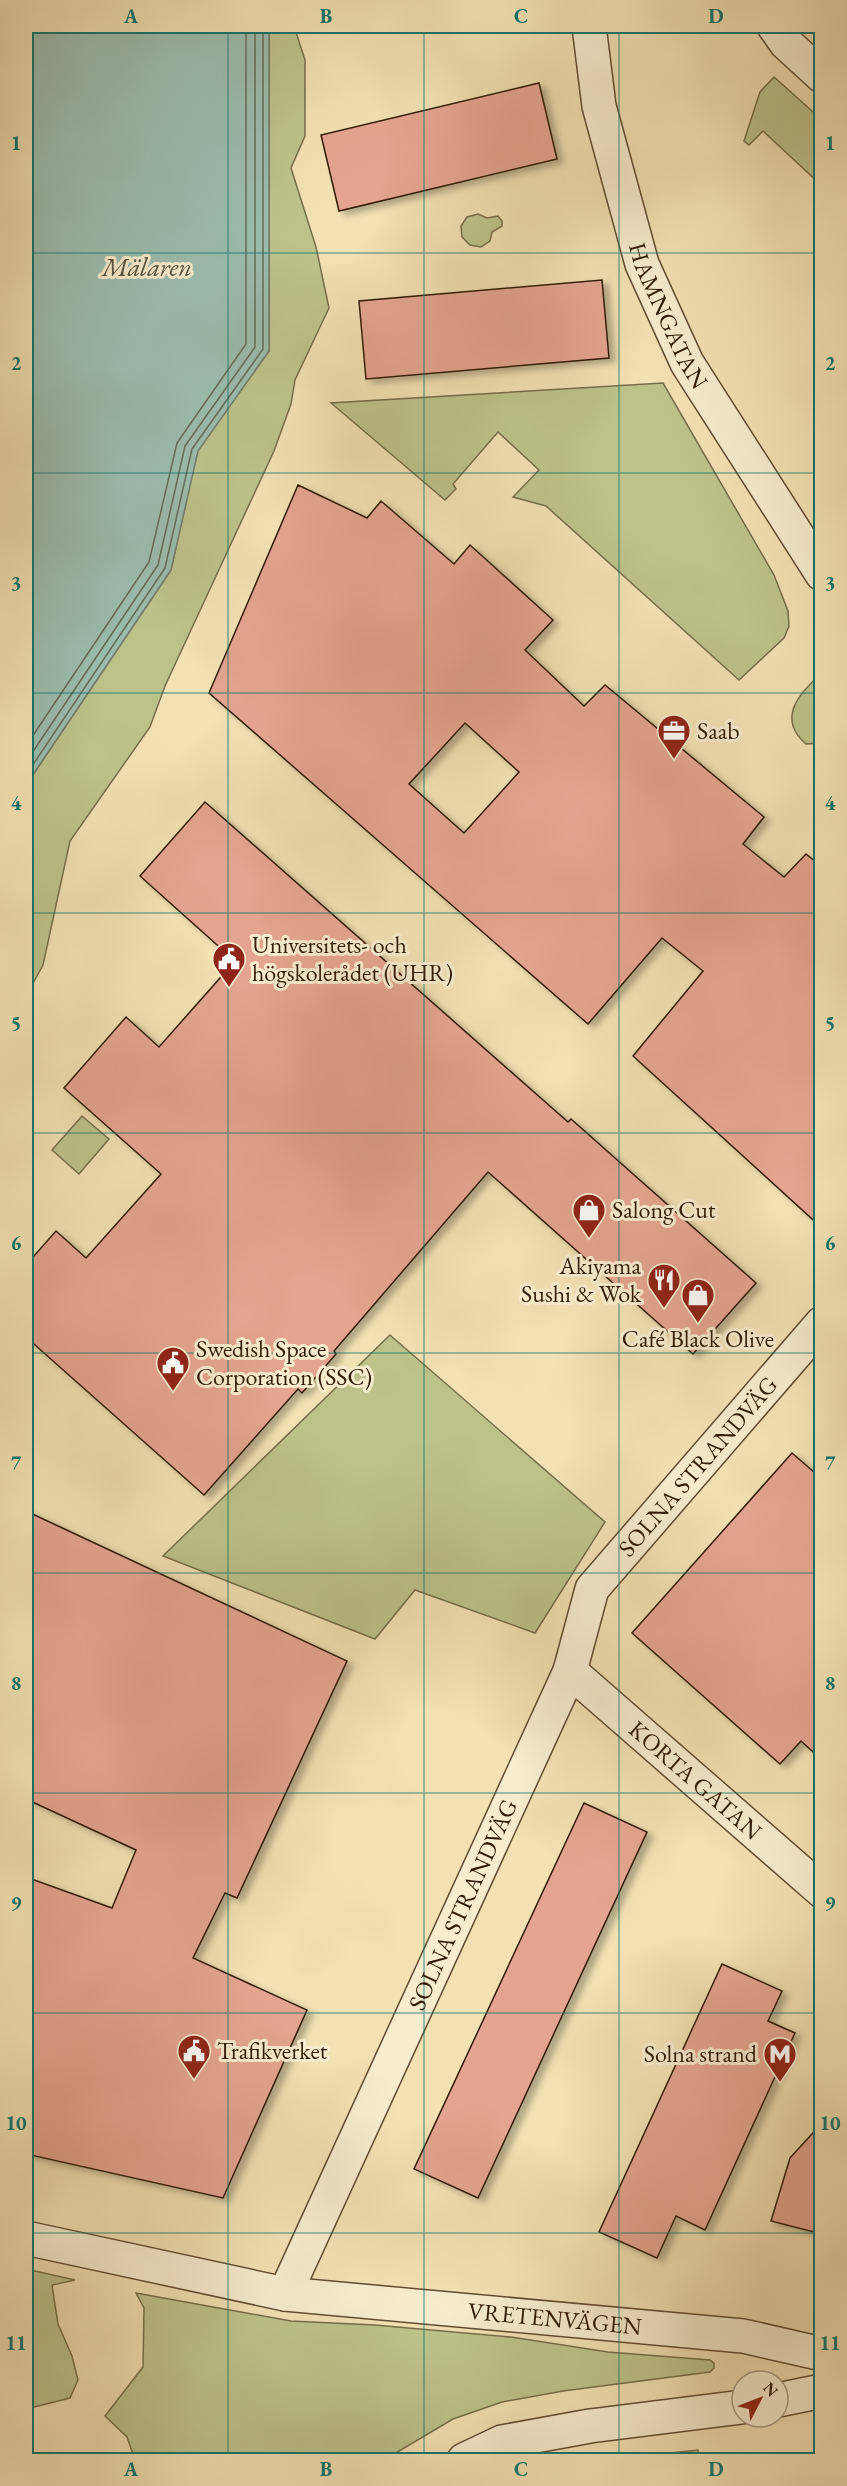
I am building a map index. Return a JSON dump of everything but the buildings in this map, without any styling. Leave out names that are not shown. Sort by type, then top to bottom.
[{"type":"street","name":"HAMNGATAN","points":[[589,26],[599,106],[642,264],[687,363],[822,574]]},
{"type":"street","points":[[774,26],[786,43],[822,76]]},
{"type":"street","name":"SOLNA STRANDVÄG","points":[[285,2294],[570,1671],[592,1589],[822,1323]]},
{"type":"street","name":"KORTA GATAN","points":[[570,1671],[822,1891]]},
{"type":"street","points":[[26,2238],[285,2294]]},
{"type":"street","name":"VRETENVÄGEN","points":[[285,2294],[743,2336],[822,2354]]},
{"type":"street","points":[[790,2398],[822,2391]]},
{"type":"street","points":[[464,2460],[502,2442],[590,2427],[730,2409]]},
{"type":"green space","points":[[269,26],[294,26],[305,60],[305,136],[291,168],[316,247],[329,308],[295,380],[291,404],[274,451],[165,686],[150,727],[70,841],[43,965],[26,996],[26,785],[171,570],[197,451],[269,351]]},
{"type":"green space","points":[[774,77],[821,119],[821,185],[763,131],[749,145],[744,141],[760,92]]},
{"type":"green space","points":[[478,214],[487,218],[498,216],[502,221],[502,226],[492,232],[490,241],[481,247],[470,245],[462,237],[461,226],[467,217]]},
{"type":"green space","points":[[663,383],[774,575],[788,611],[789,626],[784,638],[739,680],[546,506],[513,497],[539,470],[498,432],[453,484],[456,489],[445,500],[331,403]]},
{"type":"green space","points":[[821,674],[821,743],[806,744],[797,735],[792,716],[798,698]]},
{"type":"green space","points":[[82,1116],[109,1139],[79,1174],[52,1150]]},
{"type":"green space","points":[[390,1335],[605,1522],[535,1633],[415,1590],[375,1639],[163,1556]]},
{"type":"green space","points":[[26,2269],[75,2280],[52,2285],[58,2324],[72,2356],[78,2380],[70,2398],[26,2409]]},
{"type":"green space","points":[[136,2293],[291,2321],[375,2325],[511,2337],[608,2352],[710,2360],[714,2363],[714,2368],[710,2372],[563,2391],[502,2402],[453,2419],[384,2460],[135,2460],[127,2437],[105,2416],[143,2367],[144,2308]]},
{"type":"green space","points":[[698,2450],[699,2460],[633,2460],[633,2457]]},
{"type":"water","name":"Mälaren","points":[[26,26],[269,26],[269,351],[198,451],[171,570],[26,785]]},
{"type":"place","name":"Saab","points":[[674,760]]},
{"type":"place","name":"Universitets- och högskolerådet (UHR)","points":[[229,988]]},
{"type":"place","name":"Salong Cut","points":[[589,1239]]},
{"type":"place","name":"Akiyama Sushi & Wok","points":[[664,1309]]},
{"type":"place","name":"Café Black Olive","points":[[698,1324]]},
{"type":"place","name":"Swedish Space Corporation (SSC)","points":[[173,1392]]},
{"type":"place","name":"Trafikverket","points":[[194,2080]]},
{"type":"place","name":"Solna strand","points":[[780,2083]]}]
